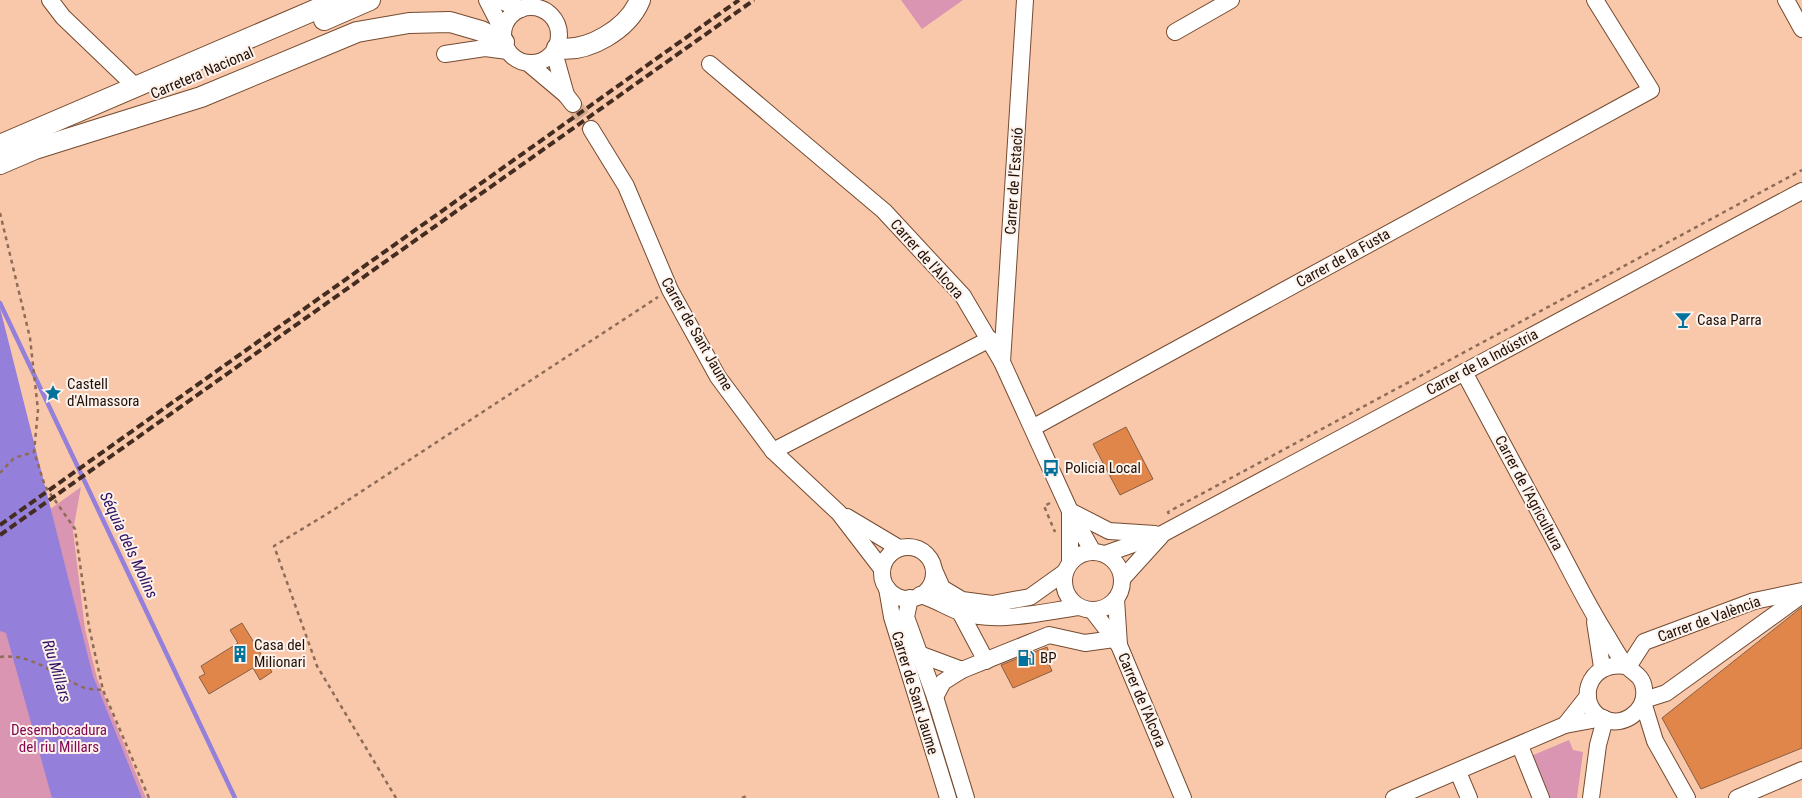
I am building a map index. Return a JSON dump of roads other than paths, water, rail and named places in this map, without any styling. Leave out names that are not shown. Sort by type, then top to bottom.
[{"type":"main road","name":"Carretera Nacional","points":[[32,141],[136,87],[338,0]]},
{"type":"main road","name":"Carretera Nacional","points":[[32,141],[63,133],[370,0]]},
{"type":"main road","points":[[555,50],[569,50],[606,37],[635,12],[640,0]]},
{"type":"main road","points":[[0,145],[32,141],[202,97],[356,32],[409,23],[450,22],[481,31],[505,41]]},
{"type":"main road","points":[[0,164],[32,141]]},
{"type":"street","points":[[50,0],[62,17],[136,87]]},
{"type":"street","points":[[487,0],[505,41],[516,59],[528,63],[570,100],[555,50],[559,31],[552,16],[538,8],[521,9],[500,0]]},
{"type":"street","name":"Carrer de l'Estació","points":[[1002,362],[1025,0]]},
{"type":"street","points":[[1175,32],[1231,0]]},
{"type":"street","name":"Carrer de la Fusta","points":[[1034,427],[1651,90],[1595,0]]},
{"type":"street","points":[[1786,0],[1802,29]]},
{"type":"street","points":[[505,41],[509,18],[521,9]]},
{"type":"street","points":[[445,54],[486,48],[505,41]]},
{"type":"street","points":[[528,63],[542,61],[555,50]]},
{"type":"street","name":"Carrer de l'Alcora","points":[[710,64],[884,211],[963,296],[1002,362],[1034,427],[1067,504],[1099,553]]},
{"type":"street","name":"Carrer de Sant Jaume","points":[[592,129],[626,186],[670,290],[718,377],[773,451],[839,513],[882,569]]},
{"type":"street","name":"Carrer de la Indústria","points":[[1099,553],[1169,530],[1802,191]]},
{"type":"street","points":[[773,451],[990,339]]},
{"type":"street","name":"Carrer de l'Agricultura","points":[[1464,372],[1594,615],[1627,666]]},
{"type":"street","points":[[1067,504],[1109,531],[1169,530]]},
{"type":"street","name":"Carrer de l'Alcora","points":[[1067,504],[1068,567]]},
{"type":"street","name":"Carrer de Sant Jaume","points":[[839,513],[899,548]]},
{"type":"street","name":"Carrer de la Indústria","points":[[1122,579],[1169,530]]},
{"type":"street","points":[[906,547],[922,551],[928,556],[942,588],[962,600],[992,604],[1030,597],[1068,567],[1080,554],[1099,553],[1118,566],[1122,579],[1116,599],[1108,606],[1091,613],[1049,611],[1006,617],[960,612],[933,598],[901,598],[887,588],[882,569],[888,556],[899,548],[906,547]]},
{"type":"street","points":[[1068,567],[1066,592],[1091,613],[1117,642]]},
{"type":"street","points":[[915,597],[931,585],[934,570]]},
{"type":"street","name":"Carrer de Sant Jaume","points":[[887,588],[892,617],[948,798]]},
{"type":"street","name":"Carrer de València","points":[[1627,666],[1644,642],[1754,601],[1802,590]]},
{"type":"street","name":"Carrer de València","points":[[1644,701],[1666,693],[1802,595]]},
{"type":"street","name":"Carrer de Sant Jaume","points":[[915,597],[906,617],[935,697],[966,798]]},
{"type":"street","name":"Carrer de l'Alcora","points":[[1116,599],[1117,642],[1183,798]]},
{"type":"street","points":[[1049,611],[1049,635]]},
{"type":"street","points":[[960,612],[986,661]]},
{"type":"street","points":[[1085,643],[1091,613]]},
{"type":"street","name":"Carrer de l'Agricultura","points":[[1594,615],[1602,667]]},
{"type":"street","points":[[935,697],[943,682],[962,670],[1049,635],[1085,643],[1117,642]]},
{"type":"street","points":[[919,654],[962,670]]},
{"type":"street","points":[[1604,719],[1592,709],[1588,696],[1590,679],[1602,667],[1614,664],[1627,666],[1636,672],[1642,680],[1645,690],[1644,701],[1655,741],[1687,798]]},
{"type":"street","points":[[1565,725],[1588,696]]},
{"type":"street","points":[[1394,798],[1520,746],[1565,725],[1604,719],[1618,721],[1631,718],[1644,701]]},
{"type":"street","points":[[1631,718],[1655,741]]},
{"type":"street","points":[[1591,798],[1598,745],[1604,719]]},
{"type":"street","points":[[1520,746],[1541,798]]},
{"type":"street","points":[[1737,798],[1802,770]]},
{"type":"street","points":[[1458,772],[1468,798]]},
{"type":"water","name":"Desembocadura del riu Millars","points":[[0,308],[93,676],[142,798],[52,798],[6,633],[0,631]]},
{"type":"waterway","name":"Séquia dels Molins","points":[[0,303],[235,798]]},
{"type":"tunnel","points":[[573,104],[591,129]]},
{"type":"railway","points":[[0,525],[739,0]]},
{"type":"railway","points":[[0,535],[754,0]]},
{"type":"place","name":"Casa Parra","points":[[1683,320]]},
{"type":"place","name":"Castell d'Almassora","points":[[53,393]]},
{"type":"place","name":"Policia Local","points":[[1051,468]]},
{"type":"place","name":"Casa del Milionari","points":[[240,654]]},
{"type":"place","name":"BP","points":[[1026,658]]},
{"type":"water label","name":"Riu Millars","points":[[57,671]]}]
